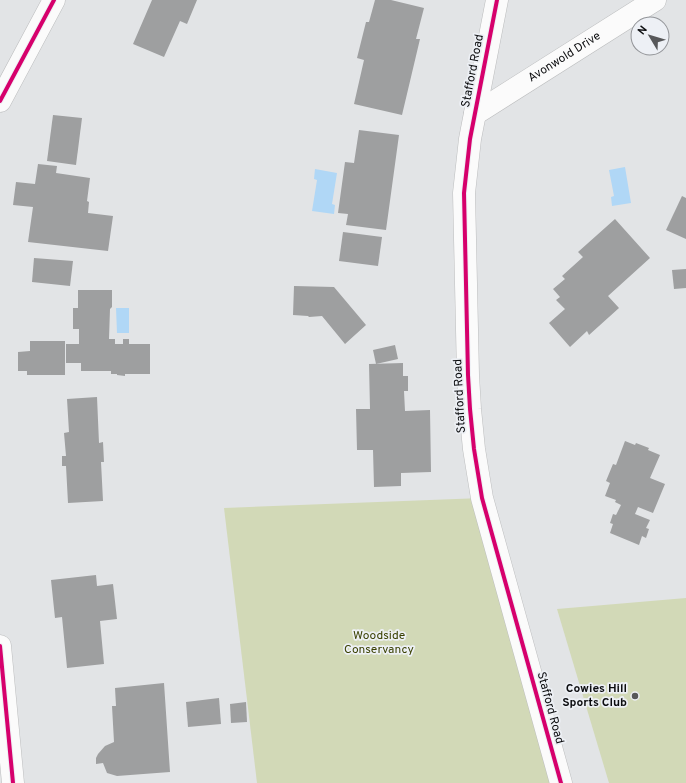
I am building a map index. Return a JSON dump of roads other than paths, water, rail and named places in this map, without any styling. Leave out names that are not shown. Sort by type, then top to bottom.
[{"type":"street","points":[[0,101],[54,0]]},
{"type":"street","name":"Stafford Road","points":[[497,0],[468,150],[464,201],[468,375],[474,449],[482,498],[561,783]]},
{"type":"street","name":"Avonwold Drive","points":[[475,114],[655,0]]},
{"type":"street","points":[[0,646],[13,783]]},
{"type":"water","points":[[625,167],[631,203],[612,206],[611,197],[614,196],[609,170]]},
{"type":"water","points":[[315,169],[337,173],[332,204],[335,205],[334,214],[312,211],[317,180],[314,179]]},
{"type":"water","points":[[116,308],[129,308],[129,333],[117,333]]},
{"type":"place","name":"Cowies Hill Sports Club","points":[[635,696]]},
{"type":"park label","name":"Woodside Conservancy","points":[[379,643]]}]
